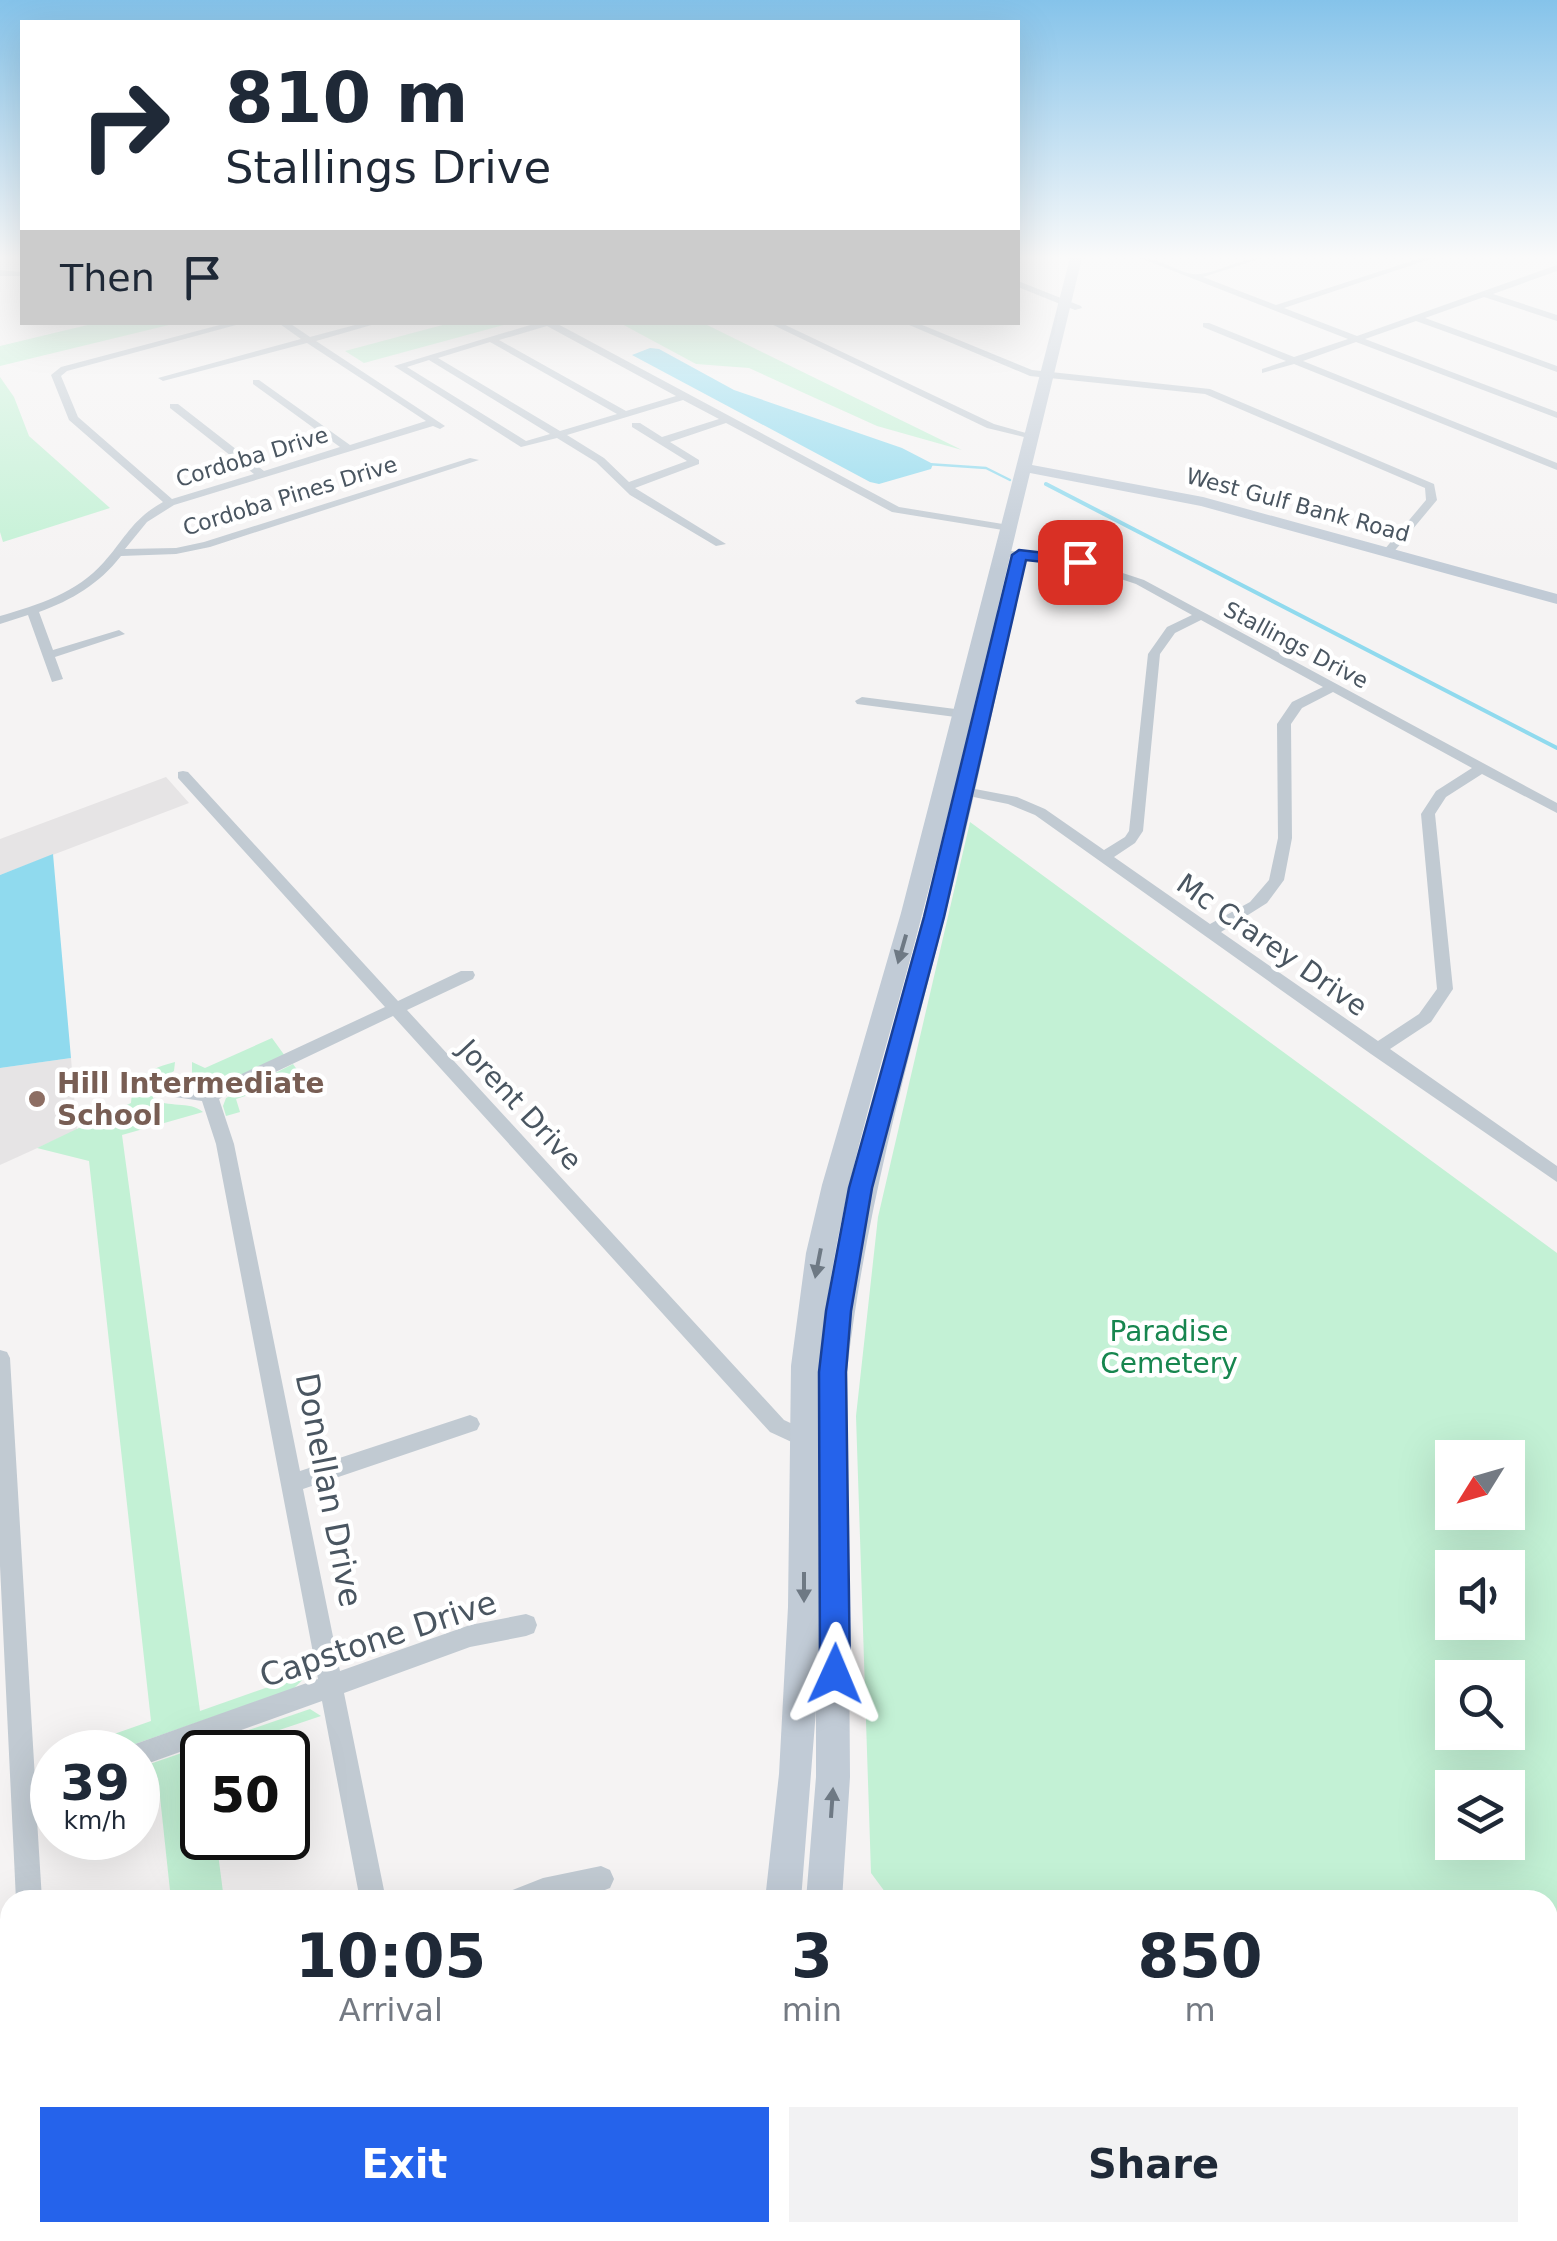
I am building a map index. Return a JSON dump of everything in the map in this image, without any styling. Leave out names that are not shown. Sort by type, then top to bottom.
[{"type":"main road","points":[[784,1890],[796,1774],[804,1608],[803,1438],[810,1307],[820,1253],[954,789],[1057,363]]},
{"type":"main road","points":[[825,1890],[833,1777],[832,1372],[838,1311],[860,1188],[934,917],[962,714],[1011,554],[1010,524],[1033,465],[1032,436],[1054,376]]},
{"type":"main road","name":"West Gulf Bank Road","points":[[1033,465],[1207,498],[1556,594]]},
{"type":"street","points":[[85,363],[64,368],[56,375],[73,418],[170,503]]},
{"type":"street","points":[[163,378],[224,363]]},
{"type":"street","name":"Cordoba Drive","points":[[0,620],[32,610],[88,583],[136,523],[170,503],[438,424],[343,363]]},
{"type":"street","points":[[411,363],[399,366],[525,445],[685,396]]},
{"type":"street","points":[[439,363],[608,465],[613,476],[626,487],[720,544]]},
{"type":"street","points":[[533,363],[625,414]]},
{"type":"street","points":[[623,363],[896,510],[1010,524]]},
{"type":"street","points":[[857,363],[991,426],[1032,436]]},
{"type":"street","points":[[999,363],[1054,376],[1207,390],[1430,486],[1432,500],[1392,547]]},
{"type":"street","points":[[1265,371],[1289,363]]},
{"type":"street","points":[[1297,363],[1557,467]]},
{"type":"street","points":[[1420,363],[1557,415]]},
{"type":"street","points":[[256,382],[348,448]]},
{"type":"street","points":[[174,406],[261,474]]},
{"type":"street","points":[[664,440],[728,419]]},
{"type":"street","points":[[626,487],[695,462],[636,424]]},
{"type":"street","name":"Cordoba Pines Drive","points":[[115,553],[176,551],[206,545],[474,460]]},
{"type":"street","name":"Stallings Drive","points":[[1011,554],[1105,568],[1140,582],[1557,809]]},
{"type":"street","points":[[32,610],[57,679]]},
{"type":"street","points":[[1104,857],[1130,840],[1136,831],[1154,654],[1171,630],[1201,616]]},
{"type":"street","points":[[47,656],[119,634]]},
{"type":"street","points":[[1208,932],[1260,902],[1277,881],[1282,870],[1284,724],[1298,706],[1333,687]]},
{"type":"street","points":[[862,701],[962,714]]},
{"type":"street","points":[[1377,1050],[1425,1018],[1444,989],[1428,814],[1441,794],[1482,768]]},
{"type":"street","name":"Jorent Drive","points":[[182,775],[777,1426],[833,1452]]},
{"type":"street","name":"Mc Crarey Drive","points":[[954,789],[1012,800],[1040,812],[1557,1175]]},
{"type":"street","points":[[174,1090],[209,1096],[468,975]]},
{"type":"street","name":"Donellan Drive","points":[[209,1096],[225,1144],[371,1890]]},
{"type":"street","points":[[0,1358],[27,1890]]},
{"type":"street","points":[[292,1483],[470,1424]]},
{"type":"street","name":"Capstone Drive","points":[[160,1748],[470,1636],[526,1626]]},
{"type":"street","points":[[22,1796],[30,1793]]},
{"type":"street","points":[[543,1890],[601,1879]]},
{"type":"shaded area","points":[[166,777],[189,803],[0,875],[0,839]]},
{"type":"shaded area","name":"Hill Intermediate School","points":[[71,1058],[77,1130],[0,1165],[0,1068]]},
{"type":"green space","points":[[784,363],[962,450],[877,426],[749,368],[696,364]]},
{"type":"green space","points":[[0,377],[14,397],[29,436],[110,508],[3,542]]},
{"type":"green space","name":"Paradise Cemetery","points":[[970,822],[1557,1253],[1557,1890],[884,1890],[871,1873],[856,1416],[878,1217]]},
{"type":"green space","points":[[272,1038],[285,1056],[225,1084],[199,1085],[192,1078],[192,1062],[205,1068]]},
{"type":"green space","points":[[175,1062],[174,1071],[153,1086],[153,1098],[203,1112],[122,1135],[200,1711],[311,1672],[293,1689],[160,1735],[160,1730],[125,1730],[151,1721],[89,1161],[37,1148],[131,1103],[139,1080],[158,1067]]},
{"type":"green space","points":[[293,1064],[298,1071],[282,1078],[285,1083],[236,1099],[240,1112],[226,1116],[226,1098]]},
{"type":"green space","points":[[310,1709],[321,1716],[279,1730],[249,1730]]},
{"type":"green space","points":[[180,1754],[180,1860],[219,1860],[223,1890],[170,1890],[160,1760]]},
{"type":"water","points":[[646,363],[684,363],[734,390],[902,448],[933,464],[931,469],[879,484]]},
{"type":"water","points":[[53,854],[71,1058],[0,1068],[0,875]]},
{"type":"waterway","points":[[927,464],[986,468],[1010,480]]},
{"type":"waterway","points":[[1046,484],[1557,748]]},
{"type":"place","name":"Hill Intermediate School","points":[[37,1099]]},
{"type":"route","points":[[835,1674],[832,1372],[838,1311],[860,1188],[934,917],[1019,555],[1080,562]]}]
